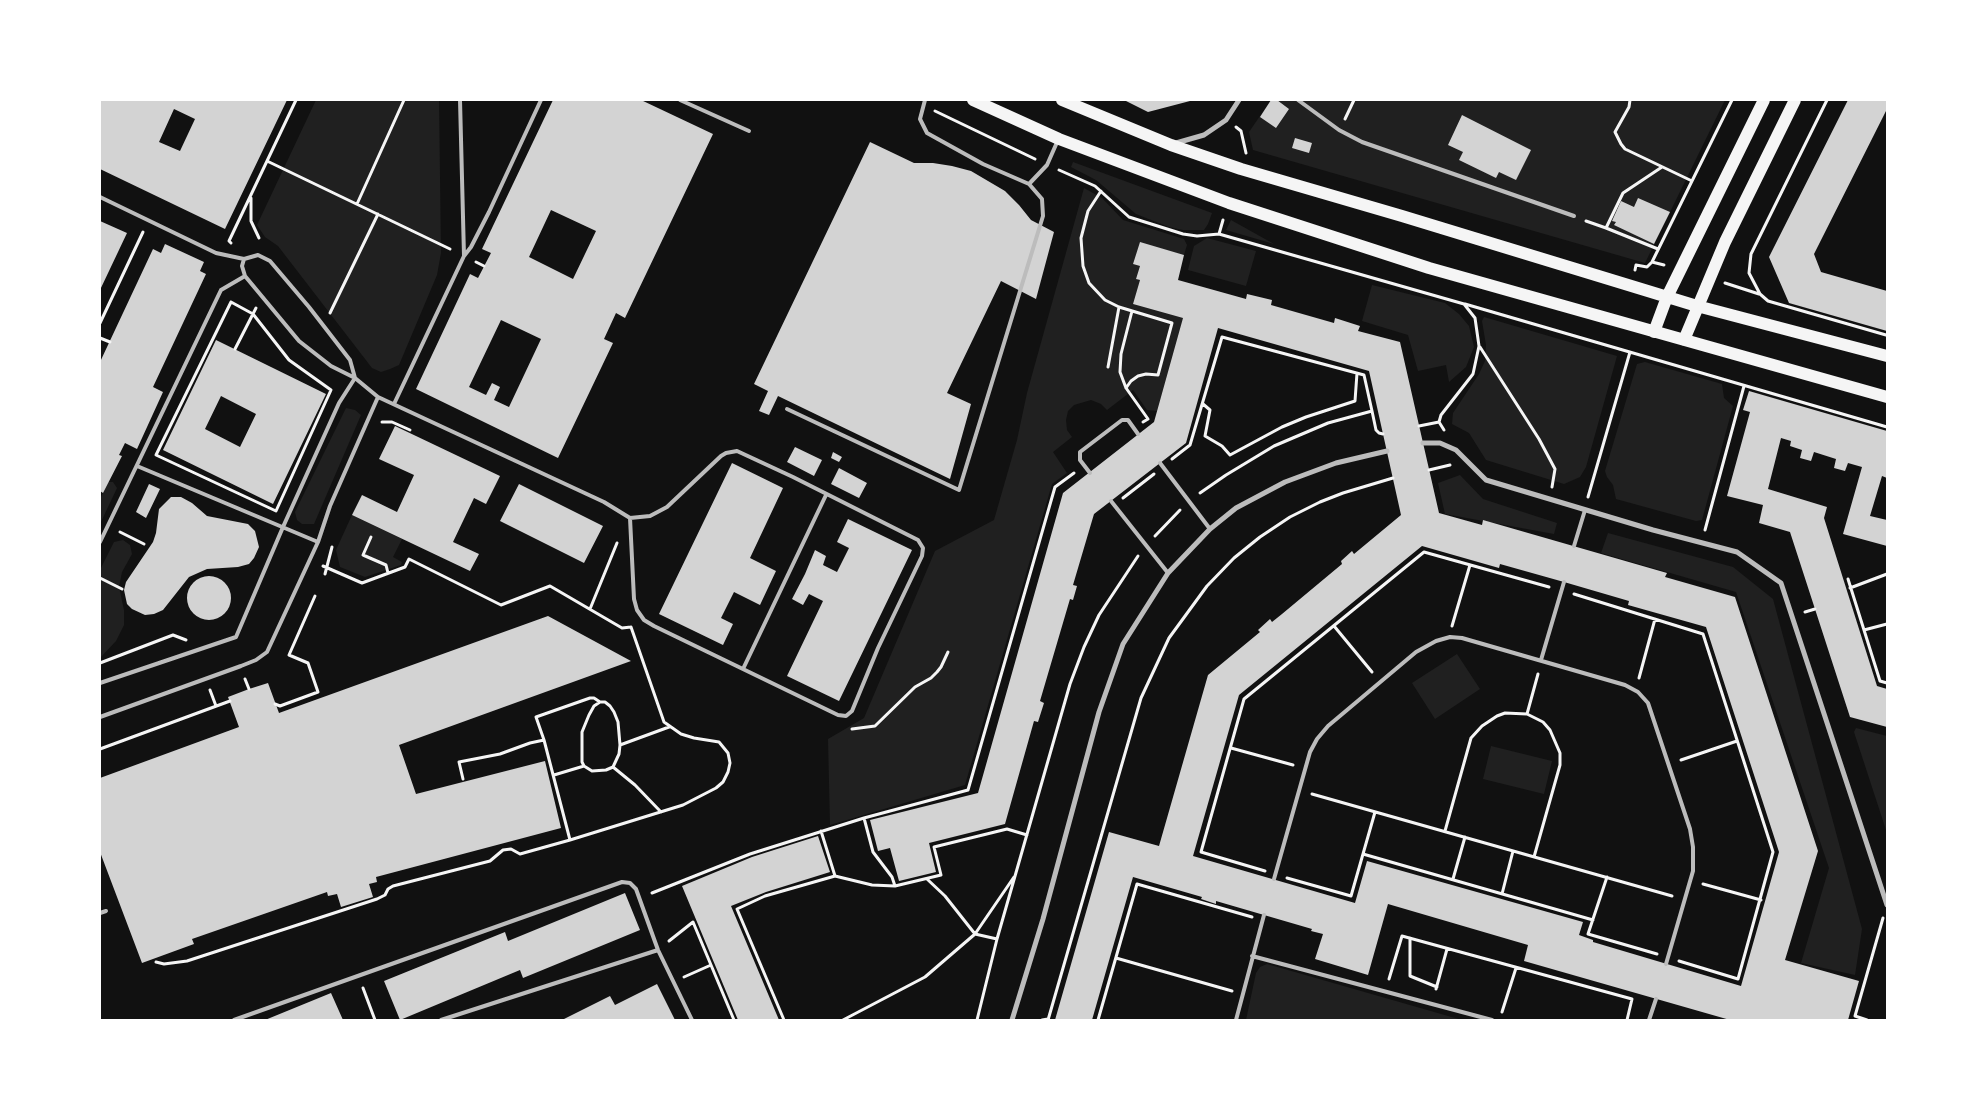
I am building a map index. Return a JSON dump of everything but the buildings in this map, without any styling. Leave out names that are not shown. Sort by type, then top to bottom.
[{"type":"main road","points":[[973,100],[1058,139],[1240,207],[1429,268],[1887,397]]},
{"type":"main road","points":[[1062,100],[1171,145],[1241,169],[1697,306],[1887,356]]},
{"type":"main road","points":[[1654,332],[1667,297],[1764,100]]},
{"type":"main road","points":[[1684,340],[1726,242],[1795,100]]},
{"type":"street","points":[[1171,145],[1204,136],[1226,120],[1239,100]]},
{"type":"street","points":[[1423,443],[1440,444],[1456,450],[1486,480],[1585,510],[1738,552],[1782,583],[1887,905]]},
{"type":"street","points":[[1012,1020],[1043,919],[1098,712],[1123,644],[1168,573],[1210,529],[1236,508],[1285,482],[1336,463],[1387,451]]},
{"type":"lane","points":[[460,100],[464,256]]},
{"type":"lane","points":[[394,404],[464,256],[490,212],[541,100]]},
{"type":"lane","points":[[680,100],[749,131]]},
{"type":"lane","points":[[787,409],[959,490],[1043,216],[1042,199],[1029,184],[983,164],[927,134],[920,119],[925,100]]},
{"type":"lane","points":[[1298,100],[1339,130],[1362,142],[1574,216]]},
{"type":"lane","points":[[1029,184],[1047,165],[1058,139]]},
{"type":"lane","points":[[100,197],[216,253],[244,259],[258,255],[270,261],[350,360],[355,378],[339,403],[236,637],[100,683]]},
{"type":"lane","points":[[244,259],[242,266],[245,276],[299,341],[331,366],[355,378],[378,396],[604,502],[630,518],[650,516],[667,507],[721,456],[732,452],[742,453],[918,540],[923,548],[922,556],[878,648],[852,712],[846,716],[838,715],[644,620],[637,610],[634,599],[630,518]]},
{"type":"lane","points":[[100,542],[221,290],[245,276]]},
{"type":"lane","points":[[100,717],[241,666],[262,656],[266,652],[318,542],[330,506],[378,396]]},
{"type":"lane","points":[[1090,473],[1084,466],[1080,452],[1122,420],[1128,420],[1138,434]]},
{"type":"lane","points":[[1160,463],[1210,529]]},
{"type":"lane","points":[[137,466],[318,542]]},
{"type":"lane","points":[[743,669],[826,495]]},
{"type":"lane","points":[[1111,501],[1168,573]]},
{"type":"lane","points":[[1574,546],[1585,510]]},
{"type":"lane","points":[[1541,660],[1564,582]]},
{"type":"lane","points":[[1274,879],[1310,752],[1317,739],[1328,726],[1426,645],[1448,638],[1462,638],[1625,685],[1636,691],[1648,703],[1690,829],[1693,847],[1693,871],[1666,964]]},
{"type":"lane","points":[[234,1020],[616,883],[630,883],[639,895],[658,950],[692,1020]]},
{"type":"lane","points":[[100,913],[106,911]]},
{"type":"lane","points":[[1236,1020],[1264,915]]},
{"type":"lane","points":[[441,1020],[658,950]]},
{"type":"lane","points":[[1252,956],[1492,1020]]},
{"type":"lane","points":[[1649,1020],[1656,999]]},
{"type":"path","points":[[244,259],[229,241],[296,100]]},
{"type":"path","points":[[357,204],[404,100]]},
{"type":"path","points":[[1339,130],[1354,100]]},
{"type":"path","points":[[1630,100],[1629,106],[1615,132],[1625,149],[1692,181]]},
{"type":"path","points":[[1652,262],[1732,100]]},
{"type":"path","points":[[1827,100],[1751,254],[1749,273],[1760,294],[1768,301],[1887,336]]},
{"type":"path","points":[[924,106],[1094,186],[1129,217],[1183,234],[1197,236],[1219,234],[1887,427]]},
{"type":"path","points":[[267,161],[464,256]]},
{"type":"path","points":[[1606,228],[1623,193],[1662,167]]},
{"type":"path","points":[[1101,191],[1088,211],[1081,238],[1081,256],[1089,284],[1105,300],[1119,307],[1172,323],[1158,375],[1146,374],[1138,376],[1126,388]]},
{"type":"path","points":[[251,195],[251,221],[259,238]]},
{"type":"path","points":[[328,318],[378,214]]},
{"type":"path","points":[[1574,216],[1658,249]]},
{"type":"path","points":[[100,323],[149,220]]},
{"type":"path","points":[[235,349],[262,296]]},
{"type":"path","points":[[231,302],[253,314],[289,360],[332,390],[276,511],[156,454],[231,302]]},
{"type":"path","points":[[1419,426],[1439,422],[1441,415],[1473,374],[1479,346],[1475,318],[1464,304]]},
{"type":"path","points":[[1108,368],[1119,307]]},
{"type":"path","points":[[1132,311],[1120,354],[1120,372],[1126,388],[1148,419],[1134,429]]},
{"type":"path","points":[[1193,436],[1222,337],[1364,375],[1372,411]]},
{"type":"path","points":[[100,338],[110,342]]},
{"type":"path","points":[[1479,346],[1539,439],[1554,469],[1549,499]]},
{"type":"path","points":[[1585,510],[1630,352]]},
{"type":"path","points":[[1203,404],[1210,410],[1205,436],[1222,446],[1230,455],[1282,427],[1355,401],[1357,373]]},
{"type":"path","points":[[1702,543],[1744,386]]},
{"type":"path","points":[[376,426],[384,422],[392,422],[410,430]]},
{"type":"path","points":[[1429,470],[1453,464],[1464,457]]},
{"type":"path","points":[[639,895],[657,892],[750,854],[821,831],[968,790],[1055,487],[1084,466]]},
{"type":"path","points":[[1042,1020],[1048,1019],[1140,698],[1168,638],[1207,586],[1234,558],[1260,538],[1290,517],[1320,502],[1342,493],[1393,478]]},
{"type":"path","points":[[117,531],[144,544]]},
{"type":"path","points":[[590,609],[620,536],[631,533]]},
{"type":"path","points":[[370,537],[363,555],[386,565],[388,573]]},
{"type":"path","points":[[325,574],[334,540]]},
{"type":"path","points":[[323,566],[362,583],[405,567],[409,559],[501,605],[550,586],[622,628],[631,627]]},
{"type":"path","points":[[1448,638],[1470,565]]},
{"type":"path","points":[[1850,588],[1887,574]]},
{"type":"path","points":[[100,578],[122,589]]},
{"type":"path","points":[[1848,579],[1851,597],[1864,630],[1880,681],[1887,683]]},
{"type":"path","points":[[275,704],[280,706],[318,692],[308,663],[289,655],[315,596]]},
{"type":"path","points":[[156,962],[164,964],[187,961],[377,899],[385,895],[388,889],[393,886],[490,861],[503,850],[511,849],[520,854],[570,840],[683,805],[716,788],[726,776],[730,763],[728,753],[719,742],[694,738],[669,727],[660,714],[631,627],[634,599]]},
{"type":"path","points":[[1636,691],[1656,619]]},
{"type":"path","points":[[1864,630],[1887,624]]},
{"type":"path","points":[[1334,626],[1362,660]]},
{"type":"path","points":[[100,663],[174,635],[194,643]]},
{"type":"path","points":[[1677,960],[1738,978],[1773,852],[1708,650]]},
{"type":"path","points":[[846,716],[851,729],[875,726],[915,687],[931,678],[937,672],[948,652]]},
{"type":"path","points":[[1527,714],[1541,660]]},
{"type":"path","points":[[209,687],[216,706]]},
{"type":"path","points":[[570,840],[554,775],[536,717],[590,698],[605,702],[614,712],[618,722],[620,745],[619,754],[612,767],[598,771],[592,771],[584,766],[581,749],[582,732],[588,715],[594,706],[600,702]]},
{"type":"path","points":[[100,749],[230,701]]},
{"type":"path","points":[[1445,832],[1468,746],[1476,732],[1497,716],[1527,714],[1543,722],[1550,730],[1560,753],[1560,766],[1534,857]]},
{"type":"path","points":[[620,745],[669,727]]},
{"type":"path","points":[[463,778],[459,762],[500,754],[530,742],[544,740]]},
{"type":"path","points":[[1668,764],[1737,741]]},
{"type":"path","points":[[1231,748],[1275,760]]},
{"type":"path","points":[[554,775],[584,766]]},
{"type":"path","points":[[612,767],[635,785],[661,812]]},
{"type":"path","points":[[1299,790],[1685,899]]},
{"type":"path","points":[[1211,820],[1201,852],[1351,896],[1375,812]]},
{"type":"path","points":[[864,818],[873,852],[892,877],[895,886]]},
{"type":"path","points":[[784,1020],[737,909],[765,896],[836,876],[872,885],[895,886],[926,879],[941,875],[934,847],[1007,828],[1027,835]]},
{"type":"path","points":[[821,831],[836,876]]},
{"type":"path","points":[[1452,879],[1465,837]]},
{"type":"path","points":[[1502,894],[1513,851]]},
{"type":"path","points":[[1363,854],[1593,920]]},
{"type":"path","points":[[843,1020],[925,977],[975,934],[1015,875]]},
{"type":"path","points":[[1607,877],[1588,934],[1648,952]]},
{"type":"path","points":[[926,879],[945,896],[975,934],[997,939]]},
{"type":"path","points":[[1690,880],[1760,900]]},
{"type":"path","points":[[1098,1020],[1136,884],[1262,920]]},
{"type":"path","points":[[1867,1020],[1855,1018],[1879,927],[1884,915]]},
{"type":"path","points":[[658,950],[693,922],[734,1020]]},
{"type":"path","points":[[1389,982],[1402,936],[1632,1000],[1626,1020]]},
{"type":"path","points":[[1410,938],[1410,976],[1437,987]]},
{"type":"path","points":[[1432,1004],[1447,949]]},
{"type":"path","points":[[1116,958],[1242,994]]},
{"type":"path","points":[[674,982],[711,965]]},
{"type":"path","points":[[1500,1020],[1516,968]]},
{"type":"path","points":[[358,975],[376,1020]]},
{"type":"shaded area","points":[[316,100],[439,100],[441,253],[437,275],[399,365],[381,372],[372,368],[278,246],[265,237],[257,225]]},
{"type":"shaded area","points":[[1271,100],[1725,100],[1645,263],[1253,150],[1249,132]]},
{"type":"shaded area","points":[[1073,162],[1212,213],[1208,224],[1204,230],[1183,230],[1169,227],[1136,214],[1096,180],[1071,167]]},
{"type":"shaded area","points":[[1084,188],[1102,198],[1123,220],[1184,239],[1187,245],[1184,255],[1140,243],[1133,264],[1140,266],[1136,279],[1140,280],[1133,304],[1183,318],[1157,411],[1147,410],[1133,390],[1107,410],[1101,404],[1091,400],[1074,405],[1068,411],[1066,420],[1067,430],[1072,437],[1053,452],[1067,473],[1052,484],[965,785],[830,825],[828,739],[864,718],[935,551],[994,520]]},
{"type":"shaded area","points":[[1231,220],[1274,244],[1226,230]]},
{"type":"shaded area","points":[[1207,238],[1256,251],[1246,286],[1188,270],[1194,246]]},
{"type":"shaded area","points":[[1372,285],[1445,303],[1459,314],[1469,326],[1474,347],[1466,367],[1449,382],[1446,365],[1418,371],[1408,335],[1362,321]]},
{"type":"shaded area","points":[[1484,317],[1617,356],[1586,467],[1580,477],[1564,484],[1486,460],[1469,433],[1452,424],[1453,413],[1479,374],[1485,361],[1486,345],[1482,321]]},
{"type":"shaded area","points":[[1645,362],[1722,384],[1724,398],[1733,406],[1702,520],[1696,521],[1616,499],[1613,485],[1607,477],[1605,471],[1637,364]]},
{"type":"shaded area","points":[[346,408],[355,410],[361,415],[314,524],[302,524],[297,520],[295,512]]},
{"type":"shaded area","points":[[1460,475],[1483,499],[1557,523],[1554,534],[1445,514],[1438,483]]},
{"type":"shaded area","points":[[108,482],[113,482],[117,488],[100,524],[100,499]]},
{"type":"shaded area","points":[[352,515],[402,539],[393,557],[402,562],[401,565],[365,577],[340,567],[336,550]]},
{"type":"shaded area","points":[[1608,533],[1733,567],[1773,599],[1862,929],[1855,975],[1801,963],[1829,868],[1736,592],[1601,553]]},
{"type":"shaded area","points":[[123,540],[130,545],[132,554],[122,572],[119,587],[124,610],[124,625],[116,641],[100,658],[100,570],[114,542]]},
{"type":"shaded area","points":[[1457,654],[1480,689],[1435,719],[1412,683]]},
{"type":"shaded area","points":[[1856,728],[1887,736],[1887,833],[1854,732]]},
{"type":"shaded area","points":[[1491,746],[1552,761],[1544,794],[1483,779]]},
{"type":"shaded area","points":[[1267,964],[1462,1020],[1246,1020],[1256,973],[1260,967]]}]
